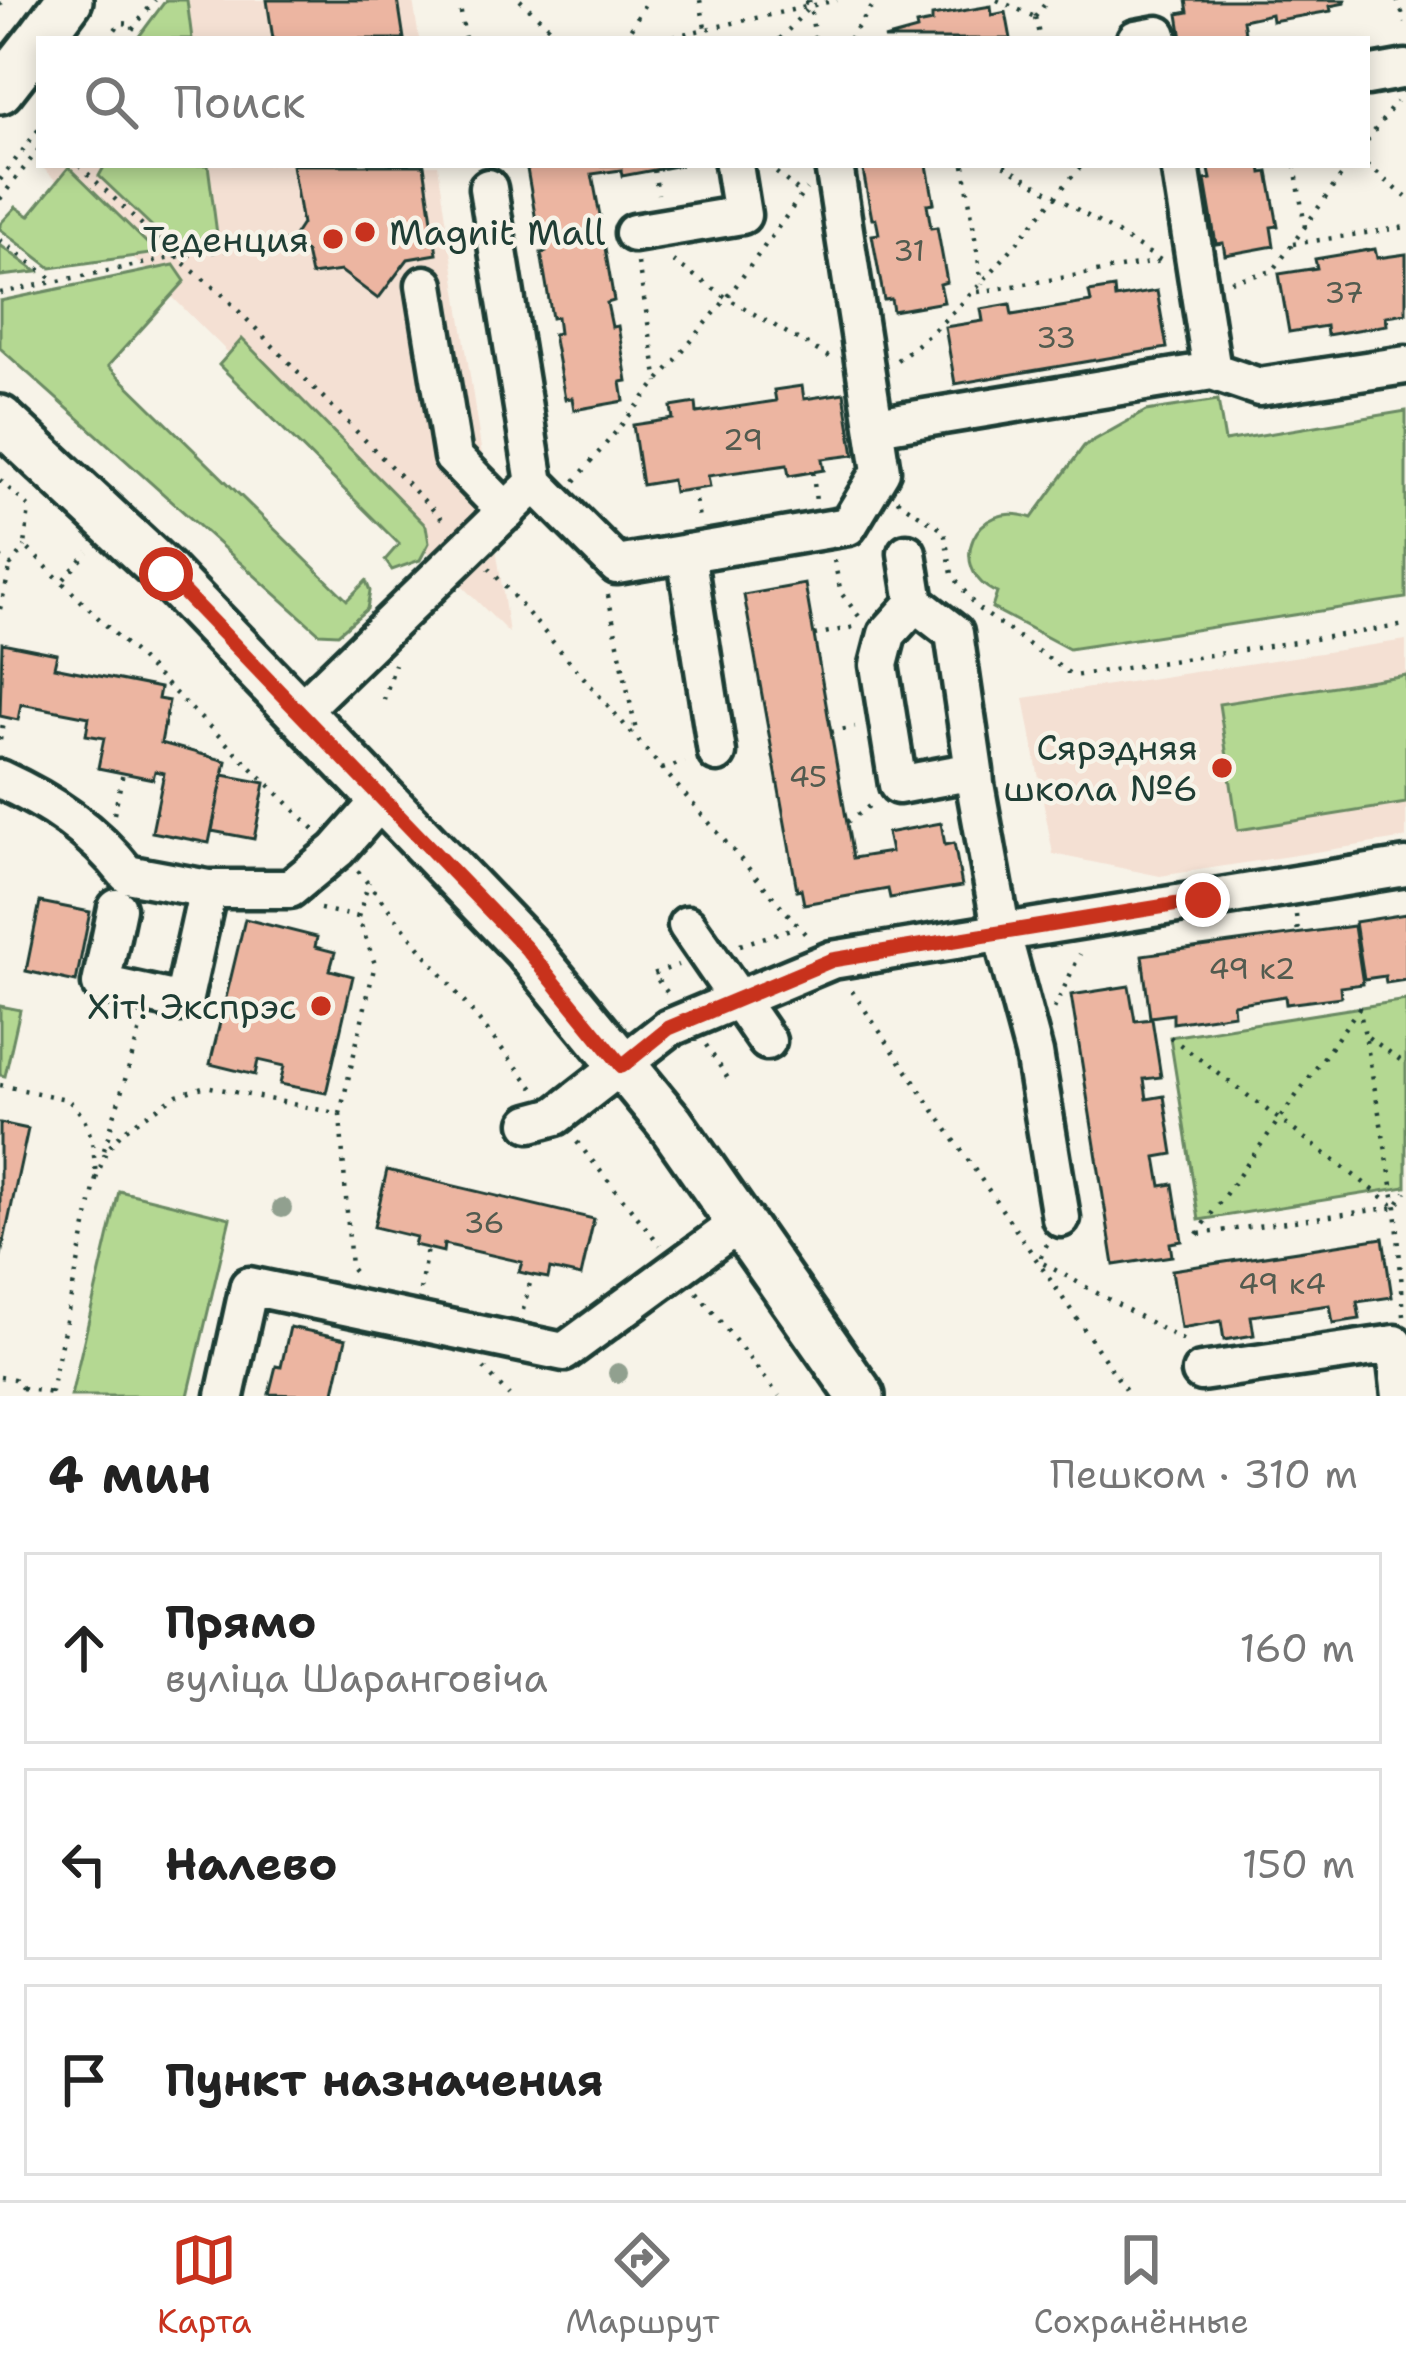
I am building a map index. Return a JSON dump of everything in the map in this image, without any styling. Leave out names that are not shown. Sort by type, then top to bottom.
[{"type":"main road","points":[[42,36],[69,0]]},
{"type":"main road","points":[[0,90],[36,44]]},
{"type":"main road","points":[[0,419],[166,574],[526,948],[670,1123],[860,1396]]},
{"type":"lane","points":[[1370,75],[1406,69]]},
{"type":"lane","points":[[634,233],[742,215],[734,168]]},
{"type":"lane","points":[[488,188],[546,493],[617,565],[848,526],[881,471],[834,168]]},
{"type":"lane","points":[[1180,168],[1212,370]]},
{"type":"lane","points":[[425,285],[453,458],[507,512]]},
{"type":"lane","points":[[875,426],[1212,370],[1258,387],[1406,364]]},
{"type":"lane","points":[[299,712],[507,512],[546,493]]},
{"type":"lane","points":[[686,553],[718,753]]},
{"type":"lane","points":[[907,554],[914,603],[954,633],[1002,934],[1034,1052],[1061,1218]]},
{"type":"lane","points":[[914,603],[887,634],[879,665],[898,785],[974,771]]},
{"type":"lane","points":[[0,778],[46,801],[106,848],[128,874],[208,889],[290,889],[337,850],[382,799]]},
{"type":"lane","points":[[530,1123],[556,1116],[669,1028],[832,960],[1406,867]]},
{"type":"lane","points":[[117,908],[101,984],[183,1002],[208,889]]},
{"type":"lane","points":[[697,940],[767,1041]]},
{"type":"lane","points":[[225,1396],[249,1286],[564,1352],[741,1222]]},
{"type":"lane","points":[[1202,1372],[1395,1344],[1401,1396]]},
{"type":"path","points":[[127,36],[155,0]]},
{"type":"path","points":[[459,0],[465,36]]},
{"type":"path","points":[[520,0],[559,36]]},
{"type":"path","points":[[627,36],[647,0]]},
{"type":"path","points":[[700,0],[706,36]]},
{"type":"path","points":[[801,0],[810,3]]},
{"type":"path","points":[[674,36],[837,0]]},
{"type":"path","points":[[851,36],[877,0]]},
{"type":"path","points":[[997,0],[1035,17]]},
{"type":"path","points":[[1035,17],[1048,0]]},
{"type":"path","points":[[1397,0],[1406,23]]},
{"type":"path","points":[[782,36],[810,3]]},
{"type":"path","points":[[810,3],[815,36]]},
{"type":"path","points":[[1035,17],[1039,36]]},
{"type":"path","points":[[110,36],[121,23],[136,25]]},
{"type":"path","points":[[1370,137],[1406,89]]},
{"type":"path","points":[[0,180],[36,133]]},
{"type":"path","points":[[0,199],[36,153]]},
{"type":"path","points":[[1370,167],[1406,196]]},
{"type":"path","points":[[82,168],[223,295],[470,548],[797,927],[832,960],[1130,1396]]},
{"type":"path","points":[[546,493],[658,384],[802,194],[770,168]]},
{"type":"path","points":[[964,168],[982,284]]},
{"type":"path","points":[[974,292],[1162,261],[1009,168]]},
{"type":"path","points":[[634,233],[727,298],[869,381],[940,328],[1079,168]]},
{"type":"path","points":[[1295,168],[1305,227]]},
{"type":"path","points":[[1200,287],[1273,271],[1347,168]]},
{"type":"path","points":[[1293,244],[1406,227]]},
{"type":"path","points":[[634,233],[658,384]]},
{"type":"path","points":[[0,240],[54,280]]},
{"type":"path","points":[[0,292],[176,257],[291,241]]},
{"type":"path","points":[[0,480],[32,504],[26,545],[11,565],[0,609]]},
{"type":"path","points":[[26,545],[283,800]]},
{"type":"path","points":[[64,579],[89,552]]},
{"type":"path","points":[[0,557],[11,565]]},
{"type":"path","points":[[814,635],[866,625],[841,592],[836,570]]},
{"type":"path","points":[[606,581],[638,741]]},
{"type":"path","points":[[976,608],[1073,676],[1406,626]]},
{"type":"path","points":[[0,740],[4,717]]},
{"type":"path","points":[[106,848],[123,773]]},
{"type":"path","points":[[369,882],[358,917],[375,964],[340,1114],[351,1268],[403,1317],[427,1248]]},
{"type":"path","points":[[290,889],[303,905],[358,917]]},
{"type":"path","points":[[1034,1052],[1100,916]]},
{"type":"path","points":[[697,940],[797,927]]},
{"type":"path","points":[[0,1378],[14,1379],[21,1392],[50,1394],[96,1178],[150,995]]},
{"type":"path","points":[[1395,1344],[1405,1321],[1396,1207],[1359,1007],[1197,1234],[1396,1207],[1406,1192]]},
{"type":"path","points":[[1365,1035],[1406,1064]]},
{"type":"path","points":[[1170,1037],[1396,1207]]},
{"type":"path","points":[[0,1085],[75,1105],[89,1130],[96,1178]]},
{"type":"path","points":[[96,1178],[106,1151],[123,1131],[177,1095],[206,1086],[340,1114]]},
{"type":"path","points":[[1039,1261],[1061,1218]]},
{"type":"path","points":[[1039,1261],[1187,1342],[1202,1372]]},
{"type":"path","points":[[516,1342],[532,1275]]},
{"type":"path","points":[[478,1360],[509,1396]]},
{"type":"shaded area","points":[[166,0],[413,0],[419,36],[139,36]]},
{"type":"shaded area","points":[[43,168],[438,168],[509,633]]},
{"type":"shaded area","name":"Сярэдняя школа №6","points":[[1406,640],[1406,838],[1160,876],[1053,854],[1024,698]]},
{"type":"green space","points":[[166,0],[187,0],[192,36],[139,36]]},
{"type":"green space","points":[[70,168],[157,253],[51,268],[0,229],[16,207],[29,216]]},
{"type":"green space","points":[[103,168],[208,168],[217,234],[208,246],[176,249],[99,176]]},
{"type":"green space","points":[[0,245],[37,272],[0,276]]},
{"type":"green space","points":[[174,265],[185,281],[108,366],[347,600],[366,581],[370,591],[367,609],[338,634],[319,633],[0,348],[0,301]]},
{"type":"green space","points":[[242,339],[426,526],[429,543],[420,560],[392,570],[385,560],[399,544],[219,365]]},
{"type":"green space","points":[[1218,400],[1225,441],[1406,411],[1406,598],[1069,649],[992,608],[997,593],[981,582],[970,553],[982,526],[1012,514],[1032,518],[1084,446],[1146,411]]},
{"type":"green space","points":[[1406,675],[1406,803],[1238,830],[1219,704]]},
{"type":"green space","points":[[1406,1000],[1406,1187],[1199,1220],[1170,1037]]},
{"type":"green space","points":[[0,1006],[20,1010],[5,1076],[0,1075]]},
{"type":"green space","points":[[119,1191],[230,1218],[188,1396],[71,1396]]},
{"type":"building","points":[[267,0],[398,0],[404,36],[273,36]]},
{"type":"building","points":[[1186,0],[1345,0],[1330,6],[1331,11],[1272,21],[1271,14],[1243,20],[1246,36],[1182,36],[1178,14],[1188,12]]},
{"type":"building","points":[[991,6],[992,15],[1006,12],[1010,36],[895,36],[932,22],[932,16]]},
{"type":"building","name":"Magnit Mall","points":[[293,168],[424,168],[437,254],[408,259],[378,299],[341,271],[311,275],[306,252],[291,241],[302,224]]},
{"type":"building","points":[[665,168],[622,176],[621,170],[592,174],[601,221],[596,222],[599,243],[604,242],[614,301],[607,303],[612,327],[618,326],[627,381],[621,382],[624,401],[574,410],[572,398],[565,399],[553,334],[559,333],[557,317],[552,318],[541,253],[546,252],[543,231],[538,232],[527,169]]},
{"type":"building","points":[[863,168],[928,168],[934,203],[927,204],[931,228],[937,227],[947,282],[940,284],[944,302],[893,311],[891,299],[884,300],[872,235],[879,234],[876,219],[872,219]]},
{"type":"building","points":[[1209,168],[1268,172],[1278,226],[1271,227],[1274,246],[1225,255],[1223,243],[1216,244],[1205,180],[1211,179]]},
{"type":"building","points":[[1375,249],[1377,258],[1406,254],[1406,313],[1386,316],[1387,325],[1327,335],[1326,326],[1289,332],[1279,274],[1317,268],[1315,259]]},
{"type":"building","points":[[1114,288],[1115,298],[1157,291],[1167,348],[955,384],[945,327],[983,321],[981,309],[1010,304],[1012,315],[1091,302],[1089,292]]},
{"type":"building","points":[[802,386],[804,399],[844,393],[854,455],[822,459],[824,470],[789,476],[787,465],[708,476],[710,487],[674,492],[672,480],[642,485],[633,425],[673,419],[671,407],[696,403],[697,413],[776,401],[774,390]]},
{"type":"building","points":[[805,584],[853,858],[891,852],[887,833],[941,823],[945,845],[954,843],[962,886],[890,898],[888,889],[804,904],[801,889],[797,890],[744,595]]},
{"type":"building","points":[[2,643],[57,654],[54,667],[160,688],[158,699],[169,701],[161,743],[226,761],[209,843],[152,832],[164,773],[155,771],[153,779],[98,768],[104,738],[86,735],[89,717],[21,704],[18,720],[0,716]]},
{"type":"building","points":[[223,775],[265,783],[254,839],[212,831]]},
{"type":"building","points":[[40,902],[90,912],[76,982],[26,971]]},
{"type":"building","points":[[1406,914],[1406,980],[1364,979],[1355,922]]},
{"type":"building","points":[[245,919],[317,937],[315,947],[335,952],[330,970],[353,976],[326,1093],[280,1084],[284,1066],[258,1060],[255,1075],[210,1064]]},
{"type":"building","points":[[1354,926],[1363,984],[1340,987],[1341,997],[1286,1004],[1285,996],[1233,1004],[1234,1014],[1173,1023],[1173,1014],[1150,1017],[1142,955]]},
{"type":"building","points":[[1129,986],[1135,1021],[1152,1019],[1161,1077],[1144,1079],[1147,1099],[1164,1096],[1173,1154],[1156,1157],[1161,1186],[1173,1184],[1182,1241],[1170,1243],[1172,1256],[1114,1265],[1071,995]]},
{"type":"building","points":[[0,1123],[28,1129],[0,1260]]},
{"type":"building","points":[[387,1170],[594,1219],[581,1276],[550,1269],[548,1278],[519,1272],[522,1262],[444,1244],[443,1252],[414,1245],[416,1237],[374,1227]]},
{"type":"building","points":[[1383,1238],[1392,1297],[1357,1302],[1360,1319],[1333,1323],[1330,1305],[1251,1316],[1254,1335],[1224,1340],[1221,1321],[1181,1328],[1172,1270]]},
{"type":"building","points":[[290,1327],[346,1339],[333,1396],[269,1394]]},
{"type":"place","name":"Magnit Mall","points":[[365,232]]},
{"type":"place","name":"Теденция","points":[[333,239]]},
{"type":"place","name":"Сярэдняя школа №6","points":[[1222,768]]},
{"type":"place","name":"Хіт! Экспрэс","points":[[321,1006]]},
{"type":"route","points":[[166,574],[526,948],[622,1066],[669,1028],[832,960],[1203,900]]}]
